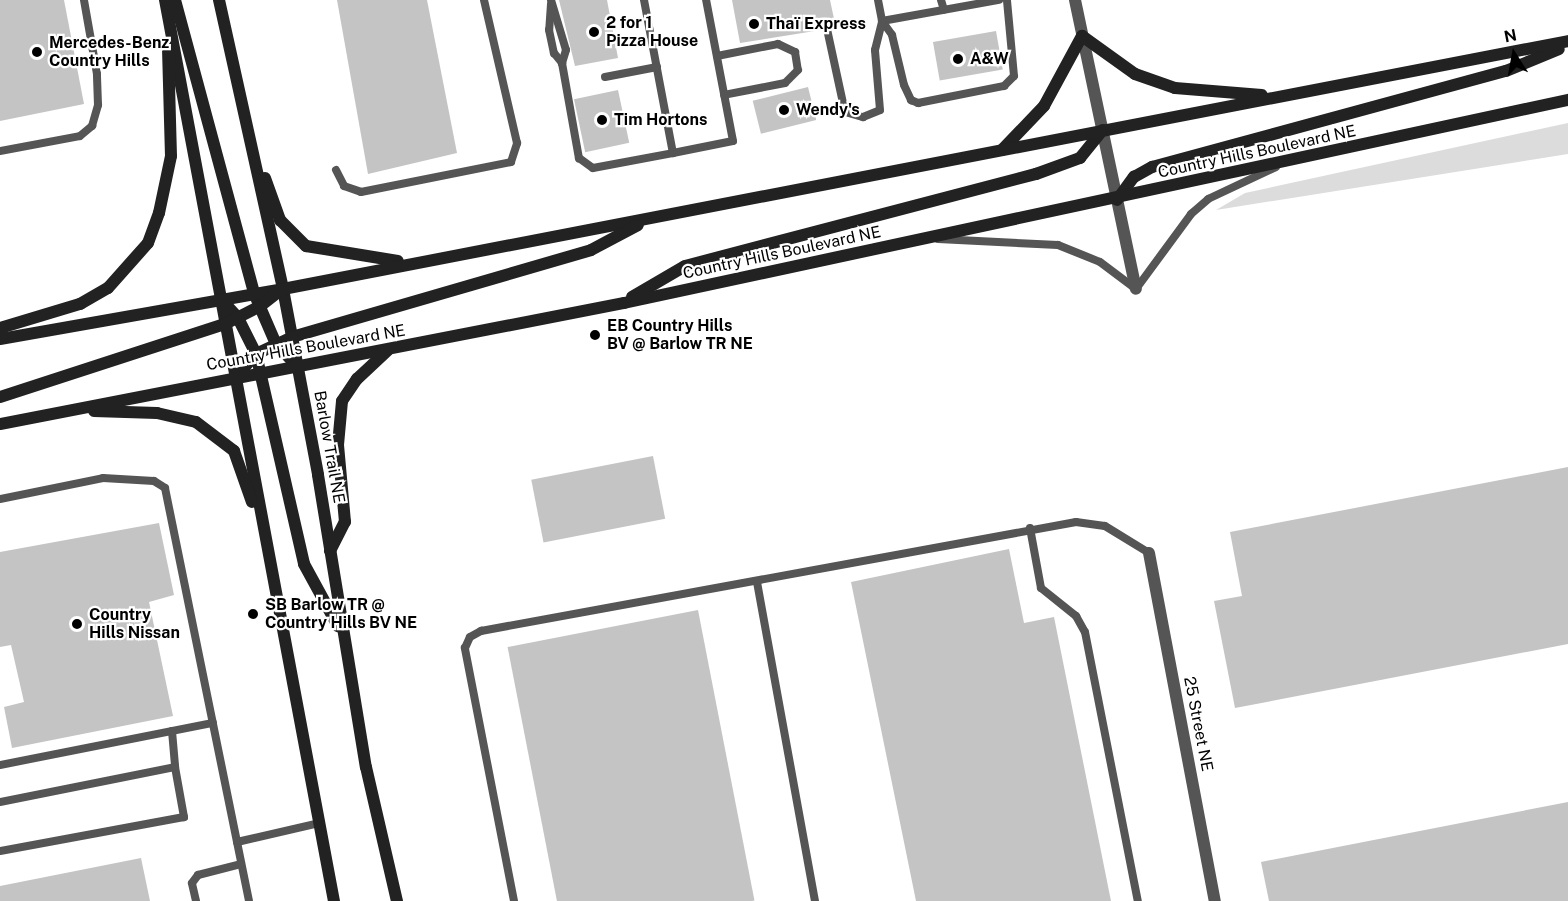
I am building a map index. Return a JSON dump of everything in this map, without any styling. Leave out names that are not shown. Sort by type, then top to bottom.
[{"type":"main road","points":[[165,0],[334,901]]},
{"type":"main road","points":[[175,0],[254,293],[276,344],[297,366]]},
{"type":"main road","name":"Barlow Trail NE","points":[[219,0],[283,289],[366,767],[398,901]]},
{"type":"main road","points":[[0,328],[80,304],[99,293],[130,266],[148,243],[159,213],[171,156],[167,14]]},
{"type":"main road","points":[[1002,150],[1044,106],[1082,36],[1135,74],[1175,88],[1278,97]]},
{"type":"main road","points":[[0,339],[220,298],[283,289],[408,263],[650,219],[1103,130],[1568,43]]},
{"type":"main road","points":[[1118,200],[1134,177],[1152,166],[1506,71],[1568,43]]},
{"type":"main road","name":"Country Hills Boulevard NE","points":[[0,424],[297,366],[388,351],[624,303],[1118,200],[1568,100]]},
{"type":"main road","points":[[247,125],[280,220],[306,246],[408,263]]},
{"type":"main road","points":[[624,303],[685,266],[1036,174],[1080,158],[1103,130]]},
{"type":"main road","points":[[235,378],[256,354],[292,337],[591,250],[650,219]]},
{"type":"main road","points":[[0,397],[225,324],[259,307],[283,289]]},
{"type":"main road","points":[[220,298],[238,318],[256,354],[304,564],[343,634]]},
{"type":"main road","points":[[330,551],[345,522],[338,445],[342,401],[357,379],[388,351]]},
{"type":"main road","points":[[75,410],[156,413],[196,422],[234,451],[266,537]]},
{"type":"street","points":[[1075,0],[1137,289]]},
{"type":"street","name":"25 Street NE","points":[[1149,553],[1215,901]]},
{"type":"lane","points":[[0,151],[80,136],[92,126],[98,105],[97,74],[84,0]]},
{"type":"lane","points":[[336,170],[344,186],[361,192],[512,162],[517,143],[484,0]]},
{"type":"lane","points":[[644,0],[673,153]]},
{"type":"lane","points":[[551,1],[549,30],[554,53],[562,63],[579,158],[584,164],[593,168],[733,141],[706,0]]},
{"type":"lane","points":[[827,29],[845,112],[863,117],[880,110],[875,50],[882,21],[878,0]]},
{"type":"lane","points":[[941,0],[944,10]]},
{"type":"lane","points":[[882,21],[999,0]]},
{"type":"lane","points":[[882,21],[892,35],[904,86],[911,100],[918,103],[1004,86],[1014,76],[1007,0]]},
{"type":"lane","points":[[551,1],[567,50],[562,63]]},
{"type":"lane","points":[[717,56],[778,44],[795,52],[798,70],[785,83],[724,95]]},
{"type":"lane","points":[[604,77],[657,67]]},
{"type":"lane","points":[[930,239],[1058,245],[1100,262],[1137,289],[1191,214],[1209,199],[1284,163]]},
{"type":"lane","points":[[0,499],[103,478],[154,481],[165,488],[249,901]]},
{"type":"lane","points":[[514,901],[465,648],[470,637],[481,631],[757,582],[1030,528],[1076,522],[1105,526],[1149,553]]},
{"type":"lane","points":[[1030,528],[1041,588],[1076,616],[1085,632],[1138,901]]},
{"type":"lane","points":[[757,582],[815,901]]},
{"type":"lane","points":[[0,765],[213,723]]},
{"type":"lane","points":[[0,851],[184,817],[175,767],[172,731]]},
{"type":"lane","points":[[0,802],[175,767]]},
{"type":"lane","points":[[237,842],[319,823]]},
{"type":"lane","points":[[195,901],[192,883],[198,876],[241,864]]},
{"type":"shaded area","points":[[1568,123],[1568,154],[1216,210],[1245,193]]},
{"type":"building","name":"Mercedes-Benz Country Hills","points":[[0,0],[64,0],[84,104],[0,121]]},
{"type":"building","points":[[337,0],[427,0],[457,153],[368,174]]},
{"type":"building","points":[[559,0],[607,0],[618,58],[575,66]]},
{"type":"building","points":[[732,0],[830,0],[836,28],[826,23],[821,30],[740,43]]},
{"type":"building","points":[[996,31],[1003,69],[940,81],[933,42]]},
{"type":"building","name":"Wendy's","points":[[808,87],[816,120],[761,134],[753,101]]},
{"type":"building","name":"Tim Hortons","points":[[618,90],[629,143],[585,152],[574,99]]},
{"type":"building","points":[[653,456],[665,519],[543,542],[531,480]]},
{"type":"building","points":[[1568,467],[1568,644],[1235,708],[1214,601],[1242,596],[1230,532]]},
{"type":"building","name":"Country Hills Nissan","points":[[159,523],[174,595],[149,602],[173,716],[12,748],[4,707],[24,702],[11,645],[0,647],[0,552]]},
{"type":"building","points":[[1009,549],[1024,623],[1054,617],[1111,901],[916,901],[851,582]]},
{"type":"building","points":[[698,610],[754,901],[557,901],[508,647]]},
{"type":"building","points":[[1568,802],[1568,901],[1269,901],[1261,862]]},
{"type":"building","points":[[141,858],[150,901],[0,901],[0,886]]},
{"type":"place","name":"Thaï Express","points":[[754,24]]},
{"type":"place","name":"2 for 1 Pizza House","points":[[594,32]]},
{"type":"place","name":"Mercedes-Benz Country Hills","points":[[37,52]]},
{"type":"place","name":"A&W","points":[[958,59]]},
{"type":"place","name":"Wendy's","points":[[784,110]]},
{"type":"place","name":"Tim Hortons","points":[[602,120]]},
{"type":"place","name":"EB Country Hills BV @ Barlow TR NE","points":[[595,335]]},
{"type":"place","name":"SB Barlow TR @ Country Hills BV NE","points":[[253,614]]},
{"type":"place","name":"Country Hills Nissan","points":[[77,624]]}]
